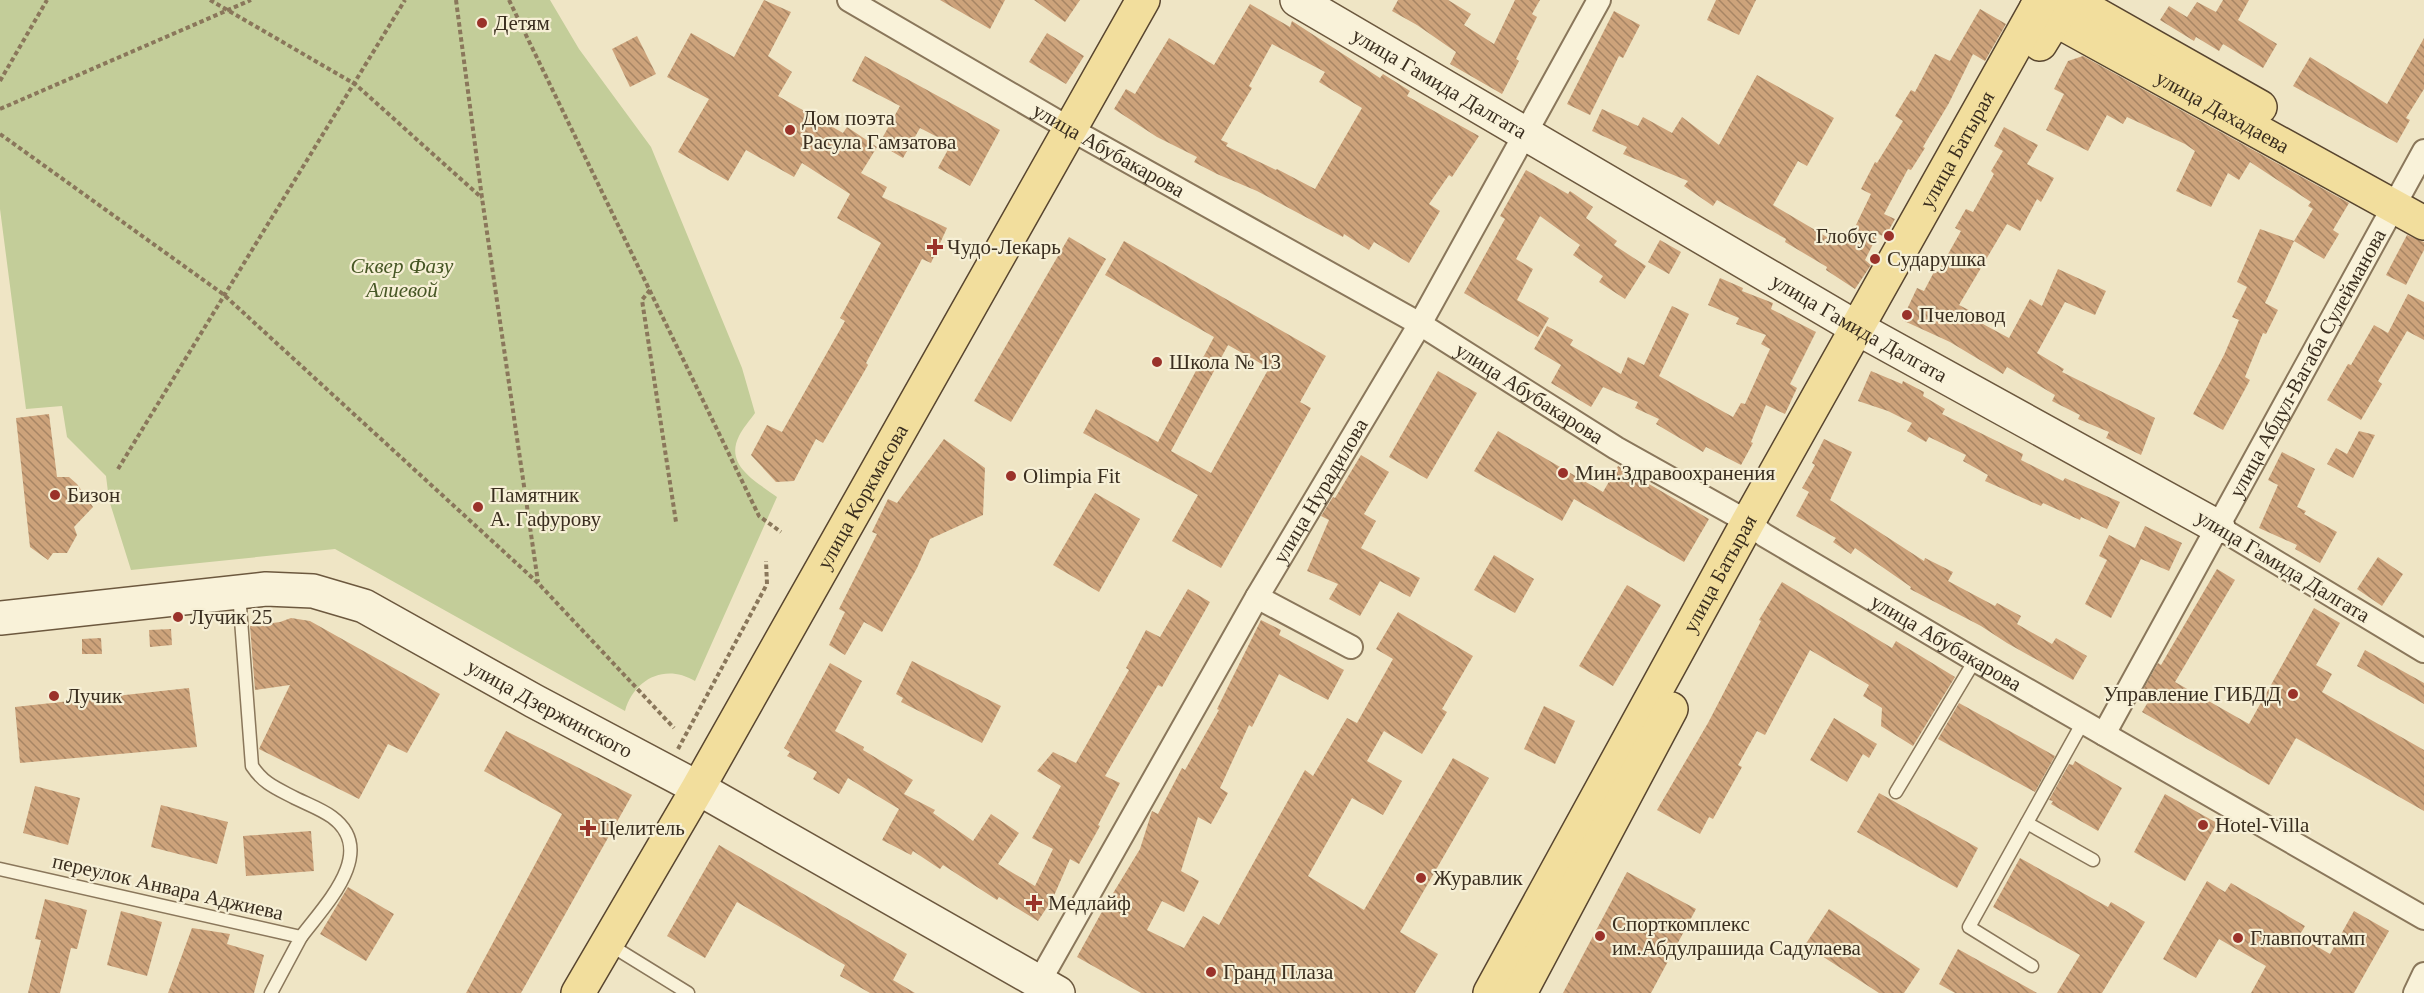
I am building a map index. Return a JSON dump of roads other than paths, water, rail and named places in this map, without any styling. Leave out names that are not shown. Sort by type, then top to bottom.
[{"type":"main road","name":"улица Коркмасова","points":[[578,993],[698,788],[1143,0]]},
{"type":"main road","name":"улица Дахадаева","points":[[2021,0],[2058,5],[2408,197],[2424,222]]},
{"type":"main road","name":"улица Батырая","points":[[1510,991],[1756,529],[2058,5]]},
{"type":"street","name":"улица Абубакарова","points":[[849,0],[1420,324],[1616,448],[1975,660],[2424,918]]},
{"type":"street","name":"улица Гамида Далгата","points":[[1297,0],[1867,333],[2218,527],[2424,651]]},
{"type":"street","name":"улица Нурадилова","points":[[1048,988],[1257,597],[1420,324],[1523,133],[1599,0]]},
{"type":"street","name":"улица Абдул-Вагаба Сулейманова","points":[[2104,734],[2218,527],[2408,197],[2424,151]]},
{"type":"street","name":"улица Дзержинского","points":[[0,618],[266,589],[313,591],[364,606],[534,701],[698,788],[1048,988]]},
{"type":"street","points":[[1257,597],[1351,647]]},
{"type":"street","points":[[2415,993],[2424,974]]},
{"type":"lane","points":[[239,591],[252,766],[261,780],[332,817],[347,833],[352,850],[349,866],[339,885],[301,938]]},
{"type":"lane","points":[[1896,792],[1975,660]]},
{"type":"lane","points":[[2032,966],[1969,927],[2083,722]]},
{"type":"lane","points":[[2027,823],[2093,860]]},
{"type":"lane","name":"переулок Анвара Аджиева","points":[[0,869],[301,938],[271,993]]},
{"type":"lane","points":[[606,942],[688,993]]},
{"type":"place","name":"Детям","points":[[482,23]]},
{"type":"place","name":"Дом поэта Расула Гамзатова","points":[[790,130]]},
{"type":"place","name":"Глобус","points":[[1889,236]]},
{"type":"place","name":"Чудо-Лекарь","points":[[935,247]]},
{"type":"place","name":"Сударушка","points":[[1875,259]]},
{"type":"place","name":"Пчеловод","points":[[1907,315]]},
{"type":"place","name":"Школа № 13","points":[[1157,362]]},
{"type":"place","name":"Мин.Здравоохранения","points":[[1563,473]]},
{"type":"place","name":"Olimpia Fit","points":[[1011,476]]},
{"type":"place","name":"Бизон","points":[[55,495]]},
{"type":"place","name":"Памятник А. Гафурову","points":[[478,507]]},
{"type":"place","name":"Лучик 25","points":[[178,617]]},
{"type":"place","name":"Управление ГИБДД","points":[[2293,694]]},
{"type":"place","name":"Лучик","points":[[54,696]]},
{"type":"place","name":"Hotel-Villa","points":[[2203,825]]},
{"type":"place","name":"Целитель","points":[[588,828]]},
{"type":"place","name":"Журавлик","points":[[1421,878]]},
{"type":"place","name":"Медлайф","points":[[1034,903]]},
{"type":"place","name":"Спорткомплекс им.Абдулрашида Садулаева","points":[[1600,936]]},
{"type":"place","name":"Главпочтамп","points":[[2238,938]]},
{"type":"place","name":"Гранд Плаза","points":[[1211,972]]},
{"type":"park label","name":"Сквер Фазу Алиевой","points":[[402,278]]}]
